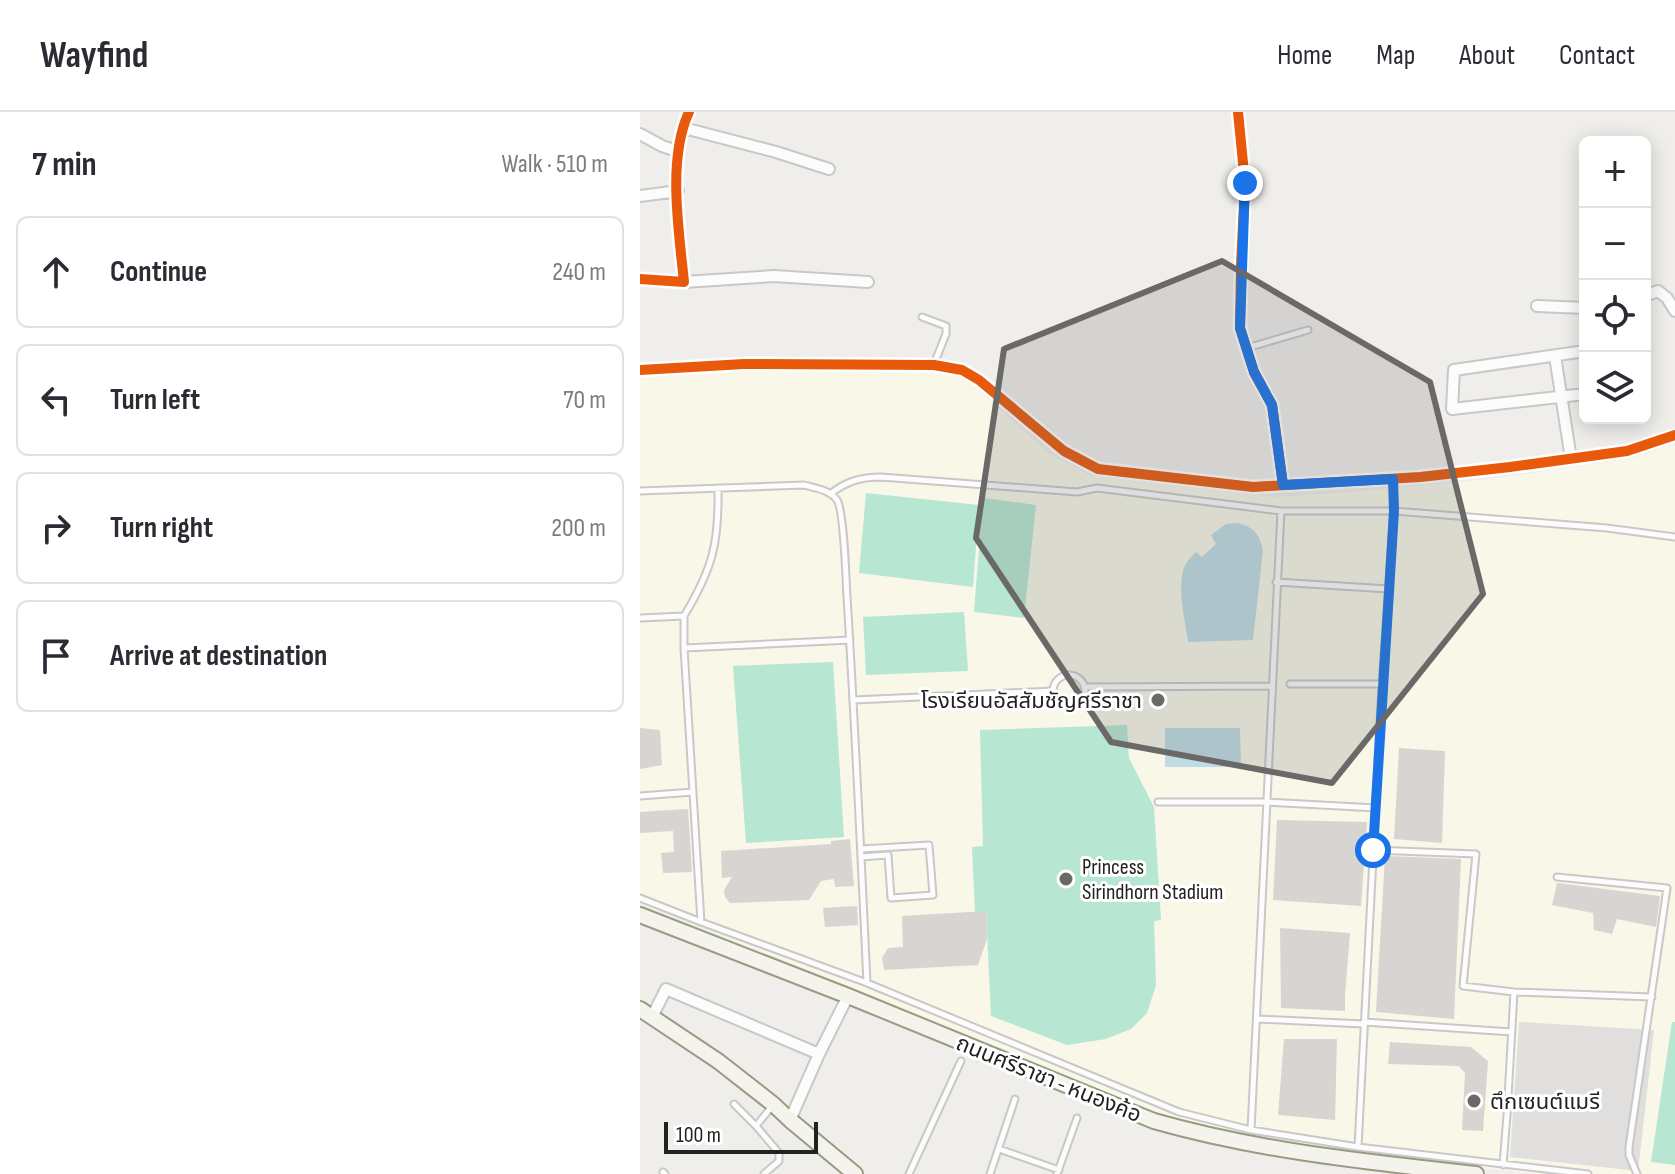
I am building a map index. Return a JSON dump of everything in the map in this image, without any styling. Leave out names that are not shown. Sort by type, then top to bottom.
[{"type":"main road","name":"ถนนศรีราชา - หนองค้อ","points":[[640,915],[1154,1121],[1255,1146],[1415,1171],[1476,1174]]},
{"type":"main road","points":[[646,1013],[718,1061],[855,1174]]},
{"type":"street","points":[[684,282],[677,151],[689,112]]},
{"type":"street","points":[[1238,112],[1245,183],[1240,328],[1254,372],[1272,405],[1283,485]]},
{"type":"street","points":[[684,128],[829,169]]},
{"type":"street","points":[[640,134],[677,151]]},
{"type":"street","points":[[640,196],[678,191]]},
{"type":"street","points":[[640,279],[684,282],[774,276],[868,282]]},
{"type":"street","points":[[1651,294],[1658,291],[1675,311]]},
{"type":"street","points":[[1537,306],[1579,308]]},
{"type":"street","points":[[1579,352],[1454,370],[1452,409],[1579,395]]},
{"type":"street","points":[[1555,356],[1571,459]]},
{"type":"street","points":[[640,370],[744,364],[934,365],[962,370],[979,380],[1064,451],[1098,469],[1253,487],[1393,479],[1571,459],[1627,451],[1675,435]]},
{"type":"street","points":[[646,1013],[666,989],[819,1054]]},
{"type":"street","points":[[790,1120],[848,996]]},
{"type":"lane","points":[[922,317],[946,326],[934,365]]},
{"type":"lane","points":[[1247,349],[1308,330]]},
{"type":"lane","points":[[830,494],[853,480],[881,477],[1077,492],[1097,488],[1281,511],[1394,511],[1607,528],[1675,537]]},
{"type":"lane","points":[[1358,1147],[1394,511],[1393,479]]},
{"type":"lane","points":[[640,491],[804,485],[818,488],[838,501],[854,700],[867,983]]},
{"type":"lane","points":[[701,922],[684,616],[697,595],[714,551],[718,488]]},
{"type":"lane","points":[[1251,1130],[1281,511]]},
{"type":"lane","points":[[1276,582],[1389,589]]},
{"type":"lane","points":[[640,618],[684,616]]},
{"type":"lane","points":[[684,648],[850,640]]},
{"type":"lane","points":[[1069,675],[1079,678],[1084,687],[1084,697],[1076,705],[1066,706],[1056,701],[1053,691],[1060,678],[1069,675]]},
{"type":"lane","points":[[1290,684],[1382,684]]},
{"type":"lane","points":[[1084,687],[1271,686]]},
{"type":"lane","points":[[854,700],[1053,691]]},
{"type":"lane","points":[[640,796],[693,792]]},
{"type":"lane","points":[[1158,802],[1266,802],[1376,808]]},
{"type":"lane","points":[[861,849],[929,845],[933,895],[891,898],[888,855],[861,857]]},
{"type":"lane","points":[[1373,850],[1476,854],[1463,986],[1514,992],[1652,997]]},
{"type":"lane","points":[[1557,877],[1667,888],[1629,1147],[1637,1174]]},
{"type":"lane","points":[[640,898],[867,983],[1179,1112],[1251,1130],[1358,1147],[1588,1174]]},
{"type":"lane","points":[[1503,1165],[1514,992]]},
{"type":"lane","points":[[1258,1019],[1512,1032]]},
{"type":"lane","points":[[909,1174],[961,1061]]},
{"type":"lane","points":[[990,1174],[1015,1099]]},
{"type":"lane","points":[[734,1104],[772,1143],[780,1156],[779,1161],[764,1174]]},
{"type":"lane","points":[[756,1126],[773,1104]]},
{"type":"lane","points":[[999,1149],[1058,1172],[1077,1118]]},
{"type":"path","points":[[977,1062],[986,1040]]},
{"type":"highlighted area","points":[[1222,261],[1430,382],[1483,594],[1332,783],[1111,742],[976,538],[1004,349]]},
{"type":"shaded area","name":"โรงเรียนอัสสัมชัญศรีราชา","points":[[735,369],[931,371],[954,376],[972,384],[1049,454],[1091,476],[1251,495],[1278,497],[1343,493],[1491,479],[1633,458],[1675,444],[1675,1174],[1534,1174],[1264,1141],[1178,1122],[640,903],[640,375]]},
{"type":"shaded area","points":[[1519,1022],[1654,1030],[1638,1171],[1510,1157]]},
{"type":"green space","points":[[866,493],[979,505],[973,587],[859,573]]},
{"type":"green space","points":[[983,498],[1036,505],[1024,618],[974,612]]},
{"type":"green space","points":[[964,612],[968,671],[866,675],[863,617]]},
{"type":"green space","points":[[833,662],[844,837],[746,843],[733,666]]},
{"type":"green space","name":"Princess Sirindhorn Stadium","points":[[1127,725],[1129,758],[1154,807],[1161,920],[1154,921],[1156,985],[1147,1013],[1131,1029],[1106,1039],[1067,1045],[991,1016],[986,911],[975,912],[972,847],[983,846],[980,730]]},
{"type":"green space","points":[[1672,1022],[1675,1022],[1675,1165],[1651,1162]]},
{"type":"water","points":[[1236,523],[1254,531],[1263,550],[1253,640],[1188,642],[1181,594],[1185,566],[1196,552],[1202,557],[1216,544],[1211,535],[1226,524]]},
{"type":"water","points":[[1165,728],[1240,728],[1241,767],[1165,767]]},
{"type":"building","points":[[640,728],[660,730],[662,765],[640,769]]},
{"type":"building","points":[[1399,748],[1445,751],[1442,843],[1394,839]]},
{"type":"building","points":[[688,809],[692,872],[663,873],[661,853],[674,852],[673,831],[640,833],[640,812]]},
{"type":"building","points":[[1277,820],[1367,822],[1361,906],[1273,900]]},
{"type":"building","points":[[850,839],[854,886],[835,887],[834,879],[821,881],[809,900],[730,903],[725,897],[724,890],[732,877],[722,878],[721,851],[831,844],[831,841]]},
{"type":"building","points":[[1385,856],[1461,859],[1454,1019],[1376,1012]]},
{"type":"building","points":[[1557,883],[1660,896],[1656,927],[1617,919],[1612,934],[1594,930],[1593,913],[1552,905]]},
{"type":"building","points":[[857,906],[858,925],[825,927],[823,908]]},
{"type":"building","points":[[986,911],[987,939],[978,965],[884,970],[882,958],[888,948],[903,947],[902,916]]},
{"type":"building","points":[[1280,928],[1350,933],[1345,1011],[1281,1008]]},
{"type":"building","points":[[1284,1039],[1337,1039],[1335,1120],[1278,1115]]},
{"type":"building","name":"ตึกเซนต์แมรี","points":[[1390,1042],[1471,1047],[1488,1061],[1483,1131],[1462,1130],[1465,1073],[1459,1066],[1388,1064]]},
{"type":"cycle path","points":[[640,279],[684,282],[676,173],[682,131],[689,112]]},
{"type":"cycle path","points":[[1238,112],[1245,183],[1240,328],[1254,372],[1272,405],[1283,485]]},
{"type":"cycle path","points":[[640,370],[744,364],[934,365],[962,370],[979,380],[1064,451],[1098,469],[1253,487],[1420,477],[1510,467],[1627,451],[1675,435]]},
{"type":"place","name":"โรงเรียนอัสสัมชัญศรีราชา","points":[[1158,700]]},
{"type":"place","name":"Princess Sirindhorn Stadium","points":[[1066,879]]},
{"type":"place","name":"ตึกเซนต์แมรี","points":[[1474,1101]]},
{"type":"route","points":[[1245,183],[1240,328],[1254,372],[1272,405],[1283,485],[1393,479],[1394,511],[1373,850]]}]
